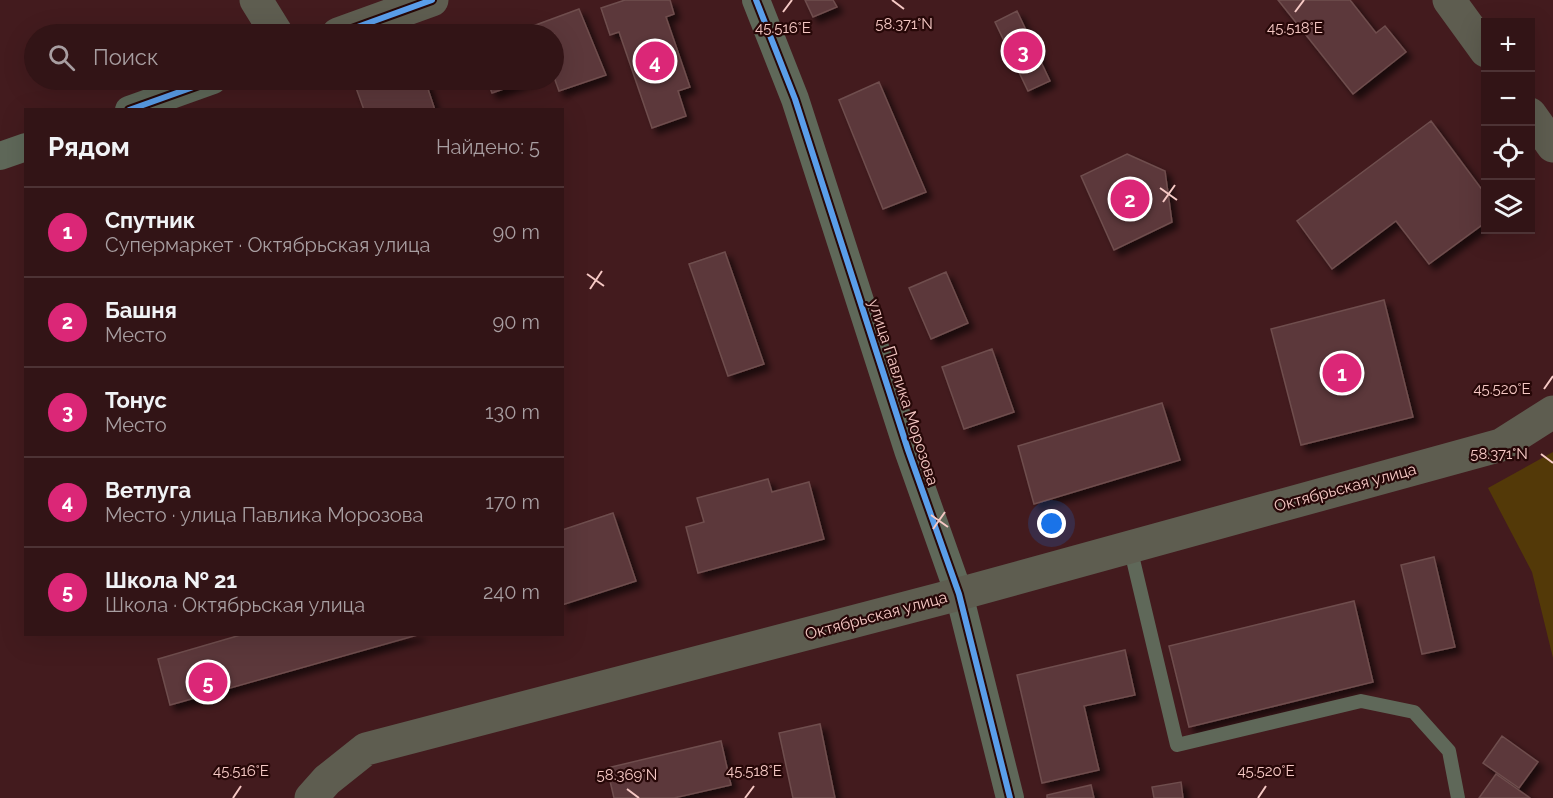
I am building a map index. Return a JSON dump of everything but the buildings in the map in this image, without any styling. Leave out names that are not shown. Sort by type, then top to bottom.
[{"type":"main road","points":[[256,0],[271,24]]},
{"type":"main road","points":[[366,24],[432,0]]},
{"type":"main road","points":[[1449,0],[1481,45]]},
{"type":"main road","points":[[1535,121],[1553,146]]},
{"type":"main road","name":"Октябрьская улица","points":[[312,798],[327,780],[366,750],[959,594],[1501,445],[1553,412]]},
{"type":"street","name":"улица Павлика Морозова","points":[[756,0],[795,99],[908,450],[959,594],[1011,798]]},
{"type":"street","points":[[135,108],[185,90]]},
{"type":"street","points":[[0,156],[24,148]]},
{"type":"lane","points":[[1130,547],[1177,745],[1361,701],[1414,712],[1449,751],[1458,798]]},
{"type":"shaded area","points":[[1553,452],[1553,658],[1532,572],[1488,488]]},
{"type":"cycle path","points":[[366,24],[432,0]]},
{"type":"cycle path","points":[[756,0],[795,99],[908,450],[959,594],[1010,798]]},
{"type":"cycle path","points":[[135,108],[185,90]]},
{"type":"place","name":"Тонус","points":[[1023,51]]},
{"type":"place","name":"Ветлуга","points":[[655,61]]},
{"type":"place","name":"Башня","points":[[1130,199]]},
{"type":"place","name":"Спутник","points":[[1342,373]]},
{"type":"place","name":"Школа № 21","points":[[208,682]]}]
